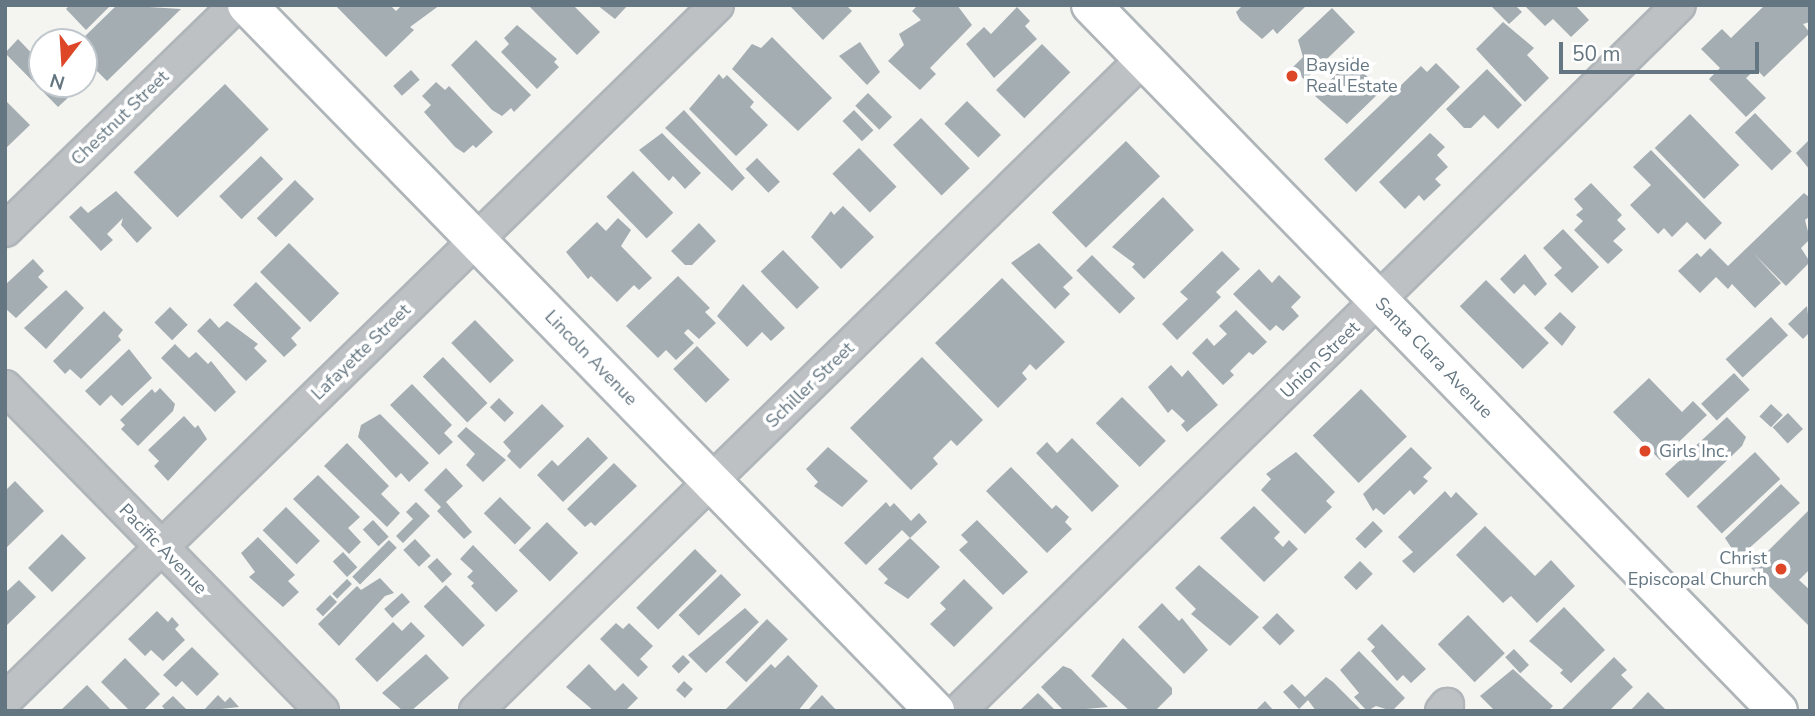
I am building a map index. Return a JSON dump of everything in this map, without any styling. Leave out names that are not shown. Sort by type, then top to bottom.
[{"type":"street","name":"Chestnut Street","points":[[5,230],[236,5]]},
{"type":"street","name":"Lincoln Avenue","points":[[247,5],[935,711]]},
{"type":"street","name":"Lafayette Street","points":[[5,699],[717,5]]},
{"type":"street","name":"Santa Clara Avenue","points":[[1091,5],[1778,711]]},
{"type":"street","name":"Union Street","points":[[958,711],[1379,302],[1679,5]]},
{"type":"street","name":"Schiller Street","points":[[476,711],[1143,59]]},
{"type":"street","name":"Pacific Avenue","points":[[5,387],[322,711]]},
{"type":"building","points":[[70,5],[111,5],[88,28],[84,28],[66,9]]},
{"type":"building","points":[[117,5],[181,9],[107,81],[98,72],[98,28],[93,28]]},
{"type":"building","points":[[335,5],[390,5],[396,11],[402,5],[440,5],[410,27],[414,30],[386,57]]},
{"type":"building","points":[[528,5],[573,5],[600,32],[577,55]]},
{"type":"building","points":[[597,5],[628,5],[615,19]]},
{"type":"building","points":[[789,5],[846,5],[852,11],[823,40]]},
{"type":"building","points":[[918,5],[957,5],[972,25],[930,68],[936,74],[920,90],[888,61],[904,45],[899,34],[921,20],[912,11]]},
{"type":"building","points":[[1243,5],[1307,5],[1277,34],[1273,29],[1262,39],[1240,20],[1236,12]]},
{"type":"building","points":[[1490,5],[1515,5],[1522,12],[1509,24]]},
{"type":"building","points":[[1524,5],[1575,5],[1589,20],[1571,37],[1553,19],[1545,26]]},
{"type":"building","points":[[1765,5],[1810,5],[1810,22],[1803,24],[1810,33],[1764,77],[1756,69],[1746,78],[1766,98],[1746,117],[1709,79],[1720,68],[1701,49],[1722,29],[1731,38]]},
{"type":"building","points":[[1017,7],[1030,21],[1025,26],[1037,39],[994,78],[966,44],[984,27],[991,34]]},
{"type":"building","points":[[1332,8],[1355,32],[1305,80],[1292,68],[1303,57],[1298,40]]},
{"type":"building","points":[[1503,22],[1534,48],[1527,55],[1549,78],[1525,102],[1476,49]]},
{"type":"building","points":[[517,25],[557,59],[554,62],[559,67],[537,89],[501,52],[509,44],[504,38]]},
{"type":"building","points":[[772,37],[832,98],[798,131],[732,69],[752,44],[761,48]]},
{"type":"building","points":[[18,39],[28,49],[28,76],[5,53]]},
{"type":"building","points":[[476,40],[531,95],[514,112],[511,108],[502,116],[492,110],[451,65]]},
{"type":"building","points":[[860,42],[880,72],[867,85],[839,56]]},
{"type":"building","points":[[1042,44],[1070,72],[1024,118],[996,90]]},
{"type":"building","points":[[1354,56],[1362,64],[1359,68],[1381,91],[1347,124],[1315,96]]},
{"type":"building","points":[[1436,63],[1460,87],[1356,192],[1324,159],[1421,66],[1427,72]]},
{"type":"building","points":[[1487,69],[1522,105],[1498,129],[1484,115],[1471,128],[1464,128],[1446,109]]},
{"type":"building","points":[[411,70],[420,80],[402,96],[393,86]]},
{"type":"building","points":[[719,74],[723,79],[727,75],[754,102],[750,107],[768,125],[736,156],[689,109]]},
{"type":"building","points":[[436,82],[445,90],[449,86],[493,132],[476,148],[473,145],[464,153],[455,147],[424,112],[431,105],[422,96]]},
{"type":"building","points":[[225,84],[269,129],[177,218],[134,172]]},
{"type":"building","points":[[868,93],[892,117],[879,130],[855,106]]},
{"type":"building","points":[[49,98],[68,98],[58,107]]},
{"type":"building","points":[[967,101],[1001,135],[978,158],[944,124]]},
{"type":"building","points":[[7,102],[30,125],[5,149],[5,105]]},
{"type":"building","points":[[684,110],[745,178],[732,191],[665,128]]},
{"type":"building","points":[[854,110],[873,130],[862,141],[842,121]]},
{"type":"building","points":[[1755,113],[1792,151],[1772,171],[1735,132]]},
{"type":"building","points":[[1690,114],[1739,165],[1704,199],[1655,148]]},
{"type":"building","points":[[921,118],[970,168],[942,195],[893,145]]},
{"type":"building","points":[[662,133],[701,173],[685,189],[673,176],[669,181],[639,150]]},
{"type":"building","points":[[1430,133],[1445,147],[1437,155],[1448,167],[1435,179],[1441,185],[1424,201],[1419,195],[1405,209],[1379,182]]},
{"type":"building","points":[[1810,139],[1810,170],[1796,153]]},
{"type":"building","points":[[1126,141],[1160,176],[1086,248],[1052,213]]},
{"type":"building","points":[[859,148],[897,187],[870,213],[832,174]]},
{"type":"building","points":[[1651,150],[1722,223],[1705,240],[1687,222],[1672,237],[1664,228],[1658,234],[1630,205],[1651,185],[1633,167]]},
{"type":"building","points":[[261,156],[283,179],[242,219],[219,196]]},
{"type":"building","points":[[757,158],[780,182],[768,193],[745,169]]},
{"type":"building","points":[[633,171],[673,213],[647,238],[606,197]]},
{"type":"building","points":[[295,180],[314,199],[276,237],[257,218]]},
{"type":"building","points":[[1591,183],[1622,215],[1617,220],[1626,229],[1613,241],[1623,250],[1608,264],[1574,230],[1583,221],[1576,215],[1583,209],[1574,199]]},
{"type":"building","points":[[116,191],[152,228],[137,243],[121,225],[123,218],[107,234],[113,240],[101,251],[69,217],[81,206],[88,213]]},
{"type":"building","points":[[1804,193],[1810,198],[1810,216],[1805,220],[1810,239],[1801,248],[1810,262],[1786,286],[1753,253],[1781,283],[1755,308],[1732,284],[1728,289],[1716,277],[1700,293],[1678,271],[1697,253],[1701,257],[1710,248],[1728,266]]},
{"type":"building","points":[[1163,197],[1194,230],[1144,279],[1132,267],[1135,264],[1112,247]]},
{"type":"building","points":[[843,206],[874,237],[841,269],[811,237],[831,211],[834,215]]},
{"type":"building","points":[[618,218],[631,230],[621,246],[652,278],[639,290],[634,285],[617,302],[591,276],[588,279],[566,252],[597,222],[606,231]]},
{"type":"building","points":[[699,223],[716,241],[692,265],[685,265],[671,251]]},
{"type":"building","points":[[1563,229],[1599,267],[1572,293],[1554,275],[1562,268],[1543,248]]},
{"type":"building","points":[[289,243],[339,293],[310,322],[260,272]]},
{"type":"building","points":[[1039,243],[1073,278],[1063,287],[1070,294],[1055,309],[1011,263]]},
{"type":"building","points":[[783,250],[819,287],[797,309],[761,272]]},
{"type":"building","points":[[1222,251],[1240,269],[1216,292],[1221,297],[1177,340],[1162,324],[1188,299],[1180,292]]},
{"type":"building","points":[[1525,254],[1547,284],[1535,296],[1524,284],[1514,294],[1500,279]]},
{"type":"building","points":[[1092,255],[1135,298],[1120,314],[1076,271]]},
{"type":"building","points":[[33,259],[44,271],[38,277],[48,287],[16,318],[5,308],[5,285]]},
{"type":"building","points":[[1259,269],[1272,283],[1279,275],[1301,297],[1291,307],[1299,316],[1283,331],[1276,325],[1270,331],[1233,294]]},
{"type":"building","points":[[678,276],[710,308],[705,312],[716,323],[699,339],[688,329],[684,333],[694,343],[676,360],[666,350],[658,358],[626,326]]},
{"type":"building","points":[[1002,278],[1065,342],[1036,370],[1030,364],[1022,373],[1027,379],[998,408],[935,343]]},
{"type":"building","points":[[1486,280],[1549,343],[1523,369],[1460,306]]},
{"type":"building","points":[[256,282],[301,328],[291,338],[297,345],[284,357],[233,305]]},
{"type":"building","points":[[743,284],[785,328],[771,341],[762,332],[747,347],[717,316]]},
{"type":"building","points":[[66,290],[84,308],[46,349],[24,328]]},
{"type":"building","points":[[1807,306],[1810,332],[1803,339],[1788,324]]},
{"type":"building","points":[[170,307],[188,325],[172,340],[154,323]]},
{"type":"building","points":[[1236,310],[1267,342],[1253,355],[1249,352],[1230,371],[1234,375],[1223,385],[1192,353],[1207,338],[1214,346],[1227,334],[1219,326]]},
{"type":"building","points":[[104,311],[123,330],[118,336],[121,340],[81,379],[70,369],[65,374],[53,361]]},
{"type":"building","points":[[1560,312],[1576,327],[1562,346],[1544,328]]},
{"type":"building","points":[[1771,317],[1788,335],[1743,378],[1726,359]]},
{"type":"building","points":[[210,318],[219,328],[227,321],[258,344],[254,348],[267,361],[246,381],[197,331]]},
{"type":"building","points":[[475,320],[514,360],[490,383],[451,343]]},
{"type":"building","points":[[175,344],[189,358],[196,352],[208,364],[211,361],[236,392],[215,412],[161,358]]},
{"type":"building","points":[[697,346],[730,380],[706,403],[673,369]]},
{"type":"building","points":[[129,349],[152,378],[122,406],[111,395],[100,406],[85,391]]},
{"type":"building","points":[[443,357],[487,403],[467,422],[423,376]]},
{"type":"building","points":[[922,357],[983,420],[957,446],[951,440],[933,458],[938,464],[911,490],[850,428]]},
{"type":"building","points":[[1171,365],[1182,377],[1188,370],[1218,405],[1187,432],[1181,425],[1185,421],[1172,409],[1168,413],[1148,387]]},
{"type":"building","points":[[1734,373],[1750,390],[1717,421],[1701,404]]},
{"type":"building","points":[[1649,378],[1682,412],[1693,401],[1707,415],[1660,460],[1613,412]]},
{"type":"building","points":[[412,384],[452,425],[444,433],[453,442],[439,455],[390,405]]},
{"type":"building","points":[[160,388],[175,404],[173,411],[138,446],[121,429],[125,425],[120,420],[152,389],[155,393]]},
{"type":"building","points":[[1361,389],[1407,436],[1359,483],[1313,436]]},
{"type":"building","points":[[1122,397],[1166,441],[1140,467],[1096,423]]},
{"type":"building","points":[[499,398],[514,413],[505,422],[490,407]]},
{"type":"building","points":[[542,404],[564,426],[520,469],[507,456],[511,451],[503,442]]},
{"type":"building","points":[[1771,404],[1783,415],[1771,427],[1759,416]]},
{"type":"building","points":[[1788,413],[1803,429],[1788,443],[1773,427]]},
{"type":"building","points":[[380,414],[429,463],[409,482],[401,473],[396,478],[358,437],[361,425]]},
{"type":"building","points":[[184,416],[195,428],[198,425],[207,439],[168,481],[154,466],[159,461],[148,450]]},
{"type":"building","points":[[1727,417],[1746,437],[1742,446],[1688,498],[1665,474]]},
{"type":"building","points":[[466,427],[506,460],[483,482],[466,465],[475,454],[457,436]]},
{"type":"building","points":[[588,437],[608,458],[563,502],[537,475],[552,460],[558,466]]},
{"type":"building","points":[[1072,438],[1119,486],[1092,512],[1036,453],[1047,442],[1057,453]]},
{"type":"building","points":[[347,443],[389,486],[381,494],[400,513],[387,527],[324,466]]},
{"type":"building","points":[[828,447],[868,481],[842,507],[814,486],[818,482],[806,469]]},
{"type":"building","points":[[1411,447],[1432,468],[1423,477],[1428,481],[1414,495],[1410,490],[1384,515],[1376,508],[1373,511],[1363,494]]},
{"type":"building","points":[[1296,452],[1335,492],[1326,501],[1332,507],[1305,534],[1261,490],[1271,479],[1266,474]]},
{"type":"building","points":[[1755,452],[1780,479],[1722,534],[1696,507]]},
{"type":"building","points":[[614,463],[637,486],[595,526],[591,522],[585,527],[567,509]]},
{"type":"building","points":[[1011,467],[1052,509],[1056,505],[1069,517],[1065,522],[1072,529],[1047,553],[986,491]]},
{"type":"building","points":[[446,468],[463,486],[446,502],[472,532],[464,539],[437,511],[441,507],[424,490]]},
{"type":"building","points":[[318,475],[360,517],[348,528],[361,542],[349,554],[293,499]]},
{"type":"building","points":[[15,481],[44,511],[5,549],[5,491]]},
{"type":"building","points":[[1781,484],[1800,503],[1738,558],[1725,538]]},
{"type":"building","points":[[1445,491],[1451,498],[1456,492],[1478,514],[1414,573],[1402,561],[1413,552],[1398,537]]},
{"type":"building","points":[[500,497],[531,528],[515,544],[484,513]]},
{"type":"building","points":[[416,502],[430,516],[403,543],[396,536],[413,519],[406,512]]},
{"type":"building","points":[[886,502],[890,507],[894,503],[911,521],[919,513],[927,522],[910,538],[902,530],[866,565],[844,543]]},
{"type":"building","points":[[1254,506],[1280,532],[1274,538],[1283,547],[1289,540],[1298,549],[1264,582],[1220,538]]},
{"type":"building","points":[[286,507],[320,541],[297,564],[263,530]]},
{"type":"building","name":"Christ Episcopal Church","points":[[1810,509],[1810,569],[1799,580],[1810,590],[1810,627],[1751,568]]},
{"type":"building","points":[[373,520],[389,537],[378,546],[363,530]]},
{"type":"building","points":[[977,520],[1028,572],[1003,595],[959,550],[968,542],[961,535]]},
{"type":"building","points":[[1373,521],[1383,531],[1365,549],[1355,539]]},
{"type":"building","points":[[547,522],[578,553],[550,581],[519,550]]},
{"type":"building","points":[[1485,526],[1535,576],[1551,560],[1575,586],[1537,623],[1511,596],[1503,603],[1456,555]]},
{"type":"building","points":[[62,534],[86,558],[52,592],[28,568]]},
{"type":"building","points":[[258,537],[295,575],[288,581],[299,592],[283,607],[249,577],[255,572],[241,553]]},
{"type":"building","points":[[910,538],[940,567],[908,599],[884,583],[888,579],[878,569]]},
{"type":"building","points":[[415,539],[431,556],[419,567],[403,550]]},
{"type":"building","points":[[389,540],[397,548],[360,585],[352,577]]},
{"type":"building","points":[[473,545],[518,591],[496,612],[471,586],[474,583],[467,577],[473,571],[460,559]]},
{"type":"building","points":[[695,549],[717,571],[658,630],[636,608]]},
{"type":"building","points":[[343,552],[357,567],[347,577],[333,562]]},
{"type":"building","points":[[437,558],[452,574],[442,583],[427,567]]},
{"type":"building","points":[[1360,561],[1373,574],[1356,590],[1344,577]]},
{"type":"building","points":[[1199,565],[1259,617],[1230,646],[1191,614],[1196,609],[1175,588]]},
{"type":"building","points":[[721,574],[741,595],[699,636],[679,615]]},
{"type":"building","points":[[380,578],[394,593],[385,596],[339,646],[318,624],[357,586],[361,590]]},
{"type":"building","points":[[347,579],[352,584],[337,599],[332,594]]},
{"type":"building","points":[[964,579],[993,608],[954,647],[930,624],[946,609],[940,603]]},
{"type":"building","points":[[19,580],[36,597],[5,627],[5,593]]},
{"type":"building","points":[[446,585],[485,625],[463,647],[424,607]]},
{"type":"building","points":[[402,593],[410,602],[392,618],[384,609]]},
{"type":"building","points":[[330,595],[337,602],[323,616],[316,609]]},
{"type":"building","points":[[1162,603],[1179,621],[1182,618],[1208,650],[1184,674],[1138,627]]},
{"type":"building","points":[[1564,607],[1605,650],[1571,683],[1560,673],[1563,670],[1529,641]]},
{"type":"building","points":[[745,608],[759,622],[706,673],[688,655]]},
{"type":"building","points":[[157,611],[168,622],[172,617],[179,625],[175,629],[185,640],[163,661],[151,650],[145,656],[128,639]]},
{"type":"building","points":[[1277,613],[1295,631],[1280,646],[1262,628]]},
{"type":"building","points":[[1468,615],[1505,653],[1475,682],[1438,644]]},
{"type":"building","points":[[767,619],[788,639],[746,682],[725,662]]},
{"type":"building","points":[[393,622],[402,631],[411,622],[425,636],[377,682],[355,659]]},
{"type":"building","points":[[616,623],[623,629],[629,623],[653,646],[640,659],[648,667],[638,677],[600,639]]},
{"type":"building","points":[[1382,624],[1426,669],[1411,683],[1403,675],[1397,681],[1371,651],[1375,647],[1367,639]]},
{"type":"building","points":[[1123,638],[1172,688],[1172,694],[1155,711],[1130,711],[1091,676]]},
{"type":"building","points":[[192,647],[219,674],[197,696],[182,681],[176,687],[163,675]]},
{"type":"building","points":[[1514,649],[1529,665],[1520,673],[1505,657]]},
{"type":"building","points":[[1359,651],[1405,698],[1392,711],[1376,706],[1367,711],[1354,697],[1359,693],[1340,670]]},
{"type":"building","points":[[426,654],[449,678],[411,711],[403,711],[382,693]]},
{"type":"building","points":[[683,655],[690,662],[679,673],[672,666]]},
{"type":"building","points":[[788,655],[818,686],[798,711],[724,711],[771,664],[775,668]]},
{"type":"building","points":[[1614,657],[1627,670],[1621,675],[1633,687],[1609,711],[1560,711]]},
{"type":"building","points":[[125,658],[160,694],[143,711],[130,711],[101,682]]},
{"type":"building","points":[[589,664],[615,691],[623,683],[638,698],[625,711],[594,711],[566,687]]},
{"type":"building","points":[[1063,666],[1071,669],[1108,707],[1064,711],[1041,687]]},
{"type":"building","points":[[1513,669],[1553,706],[1548,711],[1495,711],[1480,696]]},
{"type":"building","points":[[1326,677],[1362,711],[1316,711],[1308,700],[1299,709],[1283,692],[1292,684],[1305,697]]},
{"type":"building","points":[[684,681],[693,689],[685,698],[676,690]]},
{"type":"building","points":[[87,685],[112,711],[60,711]]},
{"type":"building","points":[[1648,692],[1667,711],[1630,711]]},
{"type":"building","points":[[1038,693],[1056,711],[1019,711]]},
{"type":"building","points":[[218,695],[225,702],[230,697],[239,707],[203,711]]},
{"type":"building","points":[[822,695],[837,711],[807,711]]},
{"type":"building","points":[[173,696],[188,711],[166,711],[162,706]]},
{"type":"building","points":[[1265,701],[1274,711],[1255,711]]},
{"type":"place","name":"Bayside Real Estate","points":[[1292,76]]},
{"type":"place","name":"Girls Inc.","points":[[1645,451]]},
{"type":"place","name":"Christ Episcopal Church","points":[[1781,569]]}]
